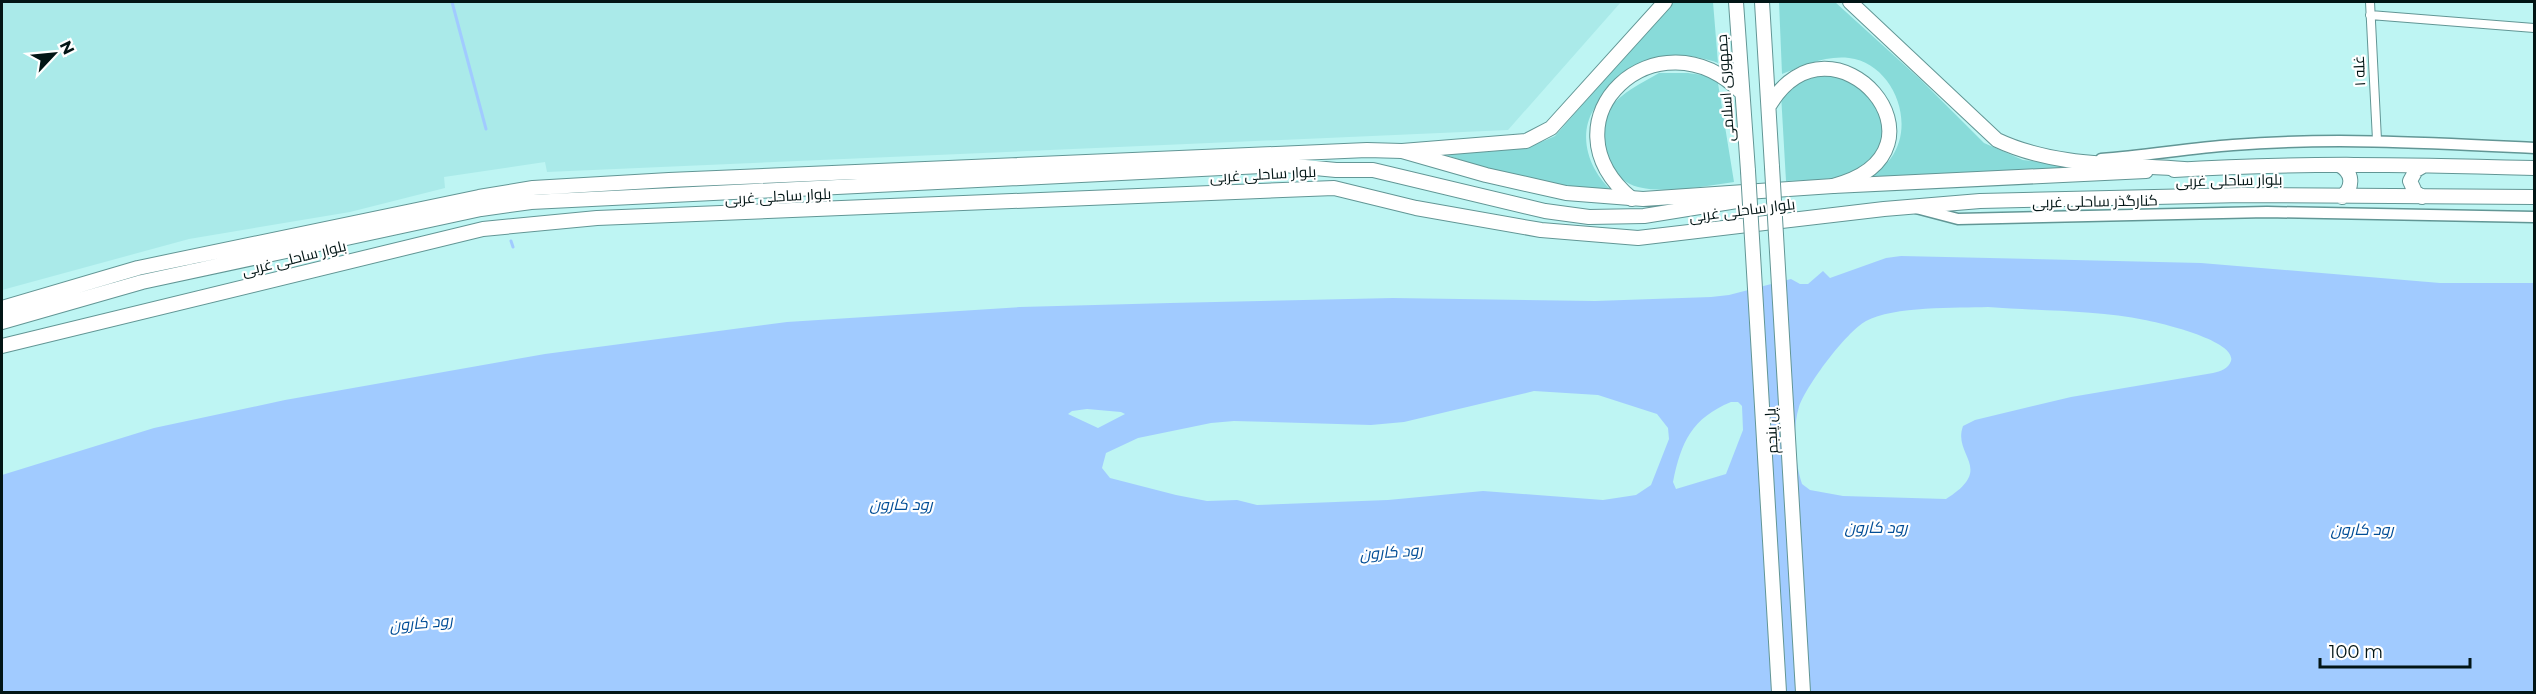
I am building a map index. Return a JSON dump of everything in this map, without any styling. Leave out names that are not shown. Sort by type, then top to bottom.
[{"type":"main road","points":[[1402,151],[1526,141],[1538,136],[1551,128],[1665,2]]},
{"type":"main road","name":"جمهوری اسلامی","points":[[1736,2],[1748,171]]},
{"type":"main road","points":[[1762,2],[1769,106]]},
{"type":"main road","points":[[1850,2],[1997,140],[2021,151],[2076,160],[2184,169]]},
{"type":"main road","points":[[1632,199],[1614,184],[1601,162],[1596,137],[1601,112],[1612,93],[1630,76],[1653,64],[1679,61],[1704,65],[1727,78],[1742,93]]},
{"type":"main road","points":[[1769,106],[1779,87],[1796,72],[1816,64],[1838,64],[1859,72],[1876,86],[1886,106],[1888,117],[1889,128],[1884,149],[1872,168],[1854,181],[1833,186]]},
{"type":"main road","name":"پل پنجم","points":[[1769,106],[1803,693]]},
{"type":"main road","name":"بلوار ساحلی غربی","points":[[2,308],[138,268],[479,197],[533,188],[692,178],[1402,151],[1526,185],[1566,193],[1632,199],[1833,186],[2019,179],[2184,169],[2338,165],[2535,168]]},
{"type":"main road","name":"بلوار ساحلی غربی","points":[[2,322],[142,282],[481,209],[531,202],[1284,165],[1336,170],[1373,170],[1545,211],[1589,217],[1644,216],[1706,208],[1798,189]]},
{"type":"main road","points":[[2338,165],[2348,172],[2351,180],[2350,188],[2342,197]]},
{"type":"main road","points":[[2422,197],[2415,192],[2410,181],[2416,170],[2423,166]]},
{"type":"main road","name":"پل پنجم","points":[[1748,171],[1779,693]]},
{"type":"main road","name":"بلوار ساحلی غربی","points":[[2,346],[483,229],[597,218],[1334,188],[1416,208],[1541,230],[1638,238],[1980,201],[2243,195],[2535,197]]},
{"type":"street","name":"غله ۱","points":[[2370,2],[2377,140]]},
{"type":"street","points":[[2370,15],[2535,28]]},
{"type":"street","points":[[2076,160],[2155,156],[2232,145],[2377,140],[2535,148]]},
{"type":"street","name":"کنارگذر ساحلی غربی","points":[[1910,207],[1958,219],[2267,212],[2535,217]]},
{"type":"shaded area","points":[[2,2],[1621,2],[1508,130],[547,172],[545,162],[444,177],[445,188],[350,212],[189,239],[2,290]]},
{"type":"shaded area","points":[[1673,2],[1713,2],[1718,63],[1702,58],[1675,55],[1658,58],[1641,67],[1597,104],[1589,120],[1586,144],[1599,177],[1616,194],[1510,176],[1437,152],[1498,151],[1526,147],[1555,136]]},
{"type":"shaded area","points":[[1779,2],[1835,2],[1921,80],[1984,143],[2023,160],[2081,167],[1858,181],[1884,165],[1891,158],[1898,144],[1901,128],[1896,96],[1888,82],[1877,71],[1864,62],[1849,58],[1823,60],[1782,74]]},
{"type":"shaded area","points":[[1838,71],[1878,91],[1887,134],[1871,158],[1853,172],[1831,178],[1786,181],[1781,94],[1798,82]]},
{"type":"shaded area","points":[[1659,73],[1688,73],[1717,77],[1734,182],[1686,189],[1649,189],[1627,182],[1617,175],[1610,165],[1602,142],[1604,119],[1615,102],[1639,84]]},
{"type":"water","name":"رود کارون","points":[[1901,256],[2201,263],[2440,283],[2534,283],[2534,692],[2,692],[2,475],[154,428],[285,400],[545,354],[787,322],[1020,307],[1393,298],[1595,301],[1711,297],[1729,295],[1791,279],[1800,284],[1808,284],[1823,271],[1830,278],[1886,258]],"holes":[[[1988,307],[2087,313],[2145,320],[2181,329],[2211,340],[2230,354],[2231,361],[2226,368],[2213,373],[2071,397],[1975,420],[1963,426],[1961,436],[1969,462],[1968,479],[1961,488],[1946,499],[1843,496],[1810,490],[1802,484],[1798,466],[1795,446],[1796,425],[1799,407],[1818,373],[1848,336],[1866,321],[1892,313],[1926,309]],[[1534,391],[1598,395],[1657,414],[1668,428],[1669,439],[1651,485],[1636,495],[1603,500],[1483,491],[1388,500],[1257,505],[1237,500],[1207,501],[1176,495],[1110,478],[1102,468],[1106,453],[1138,438],[1211,423],[1234,421],[1371,425],[1404,422]],[[1731,402],[1738,402],[1742,406],[1743,430],[1726,474],[1676,489],[1673,482],[1676,468],[1690,433],[1718,408]],[[1087,409],[1125,414],[1098,428],[1068,414],[1072,411]]]},
{"type":"waterway","points":[[452,2],[486,129]]},
{"type":"waterway","points":[[511,241],[513,247]]}]
